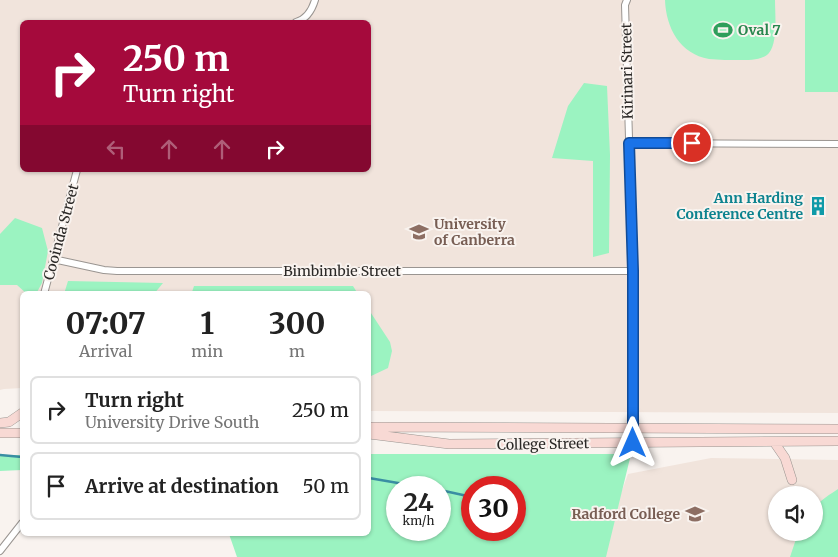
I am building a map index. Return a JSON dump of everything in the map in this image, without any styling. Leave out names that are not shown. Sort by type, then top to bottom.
[{"type":"street","points":[[303,20],[309,14],[315,0]]},
{"type":"street","name":"Kirinari Street","points":[[627,0],[625,5],[633,271],[633,443]]},
{"type":"street","points":[[629,143],[838,144]]},
{"type":"street","name":"Cooinda Street","points":[[45,291],[76,172]]},
{"type":"street","name":"Bimbimbie Street","points":[[53,259],[117,271],[633,271]]},
{"type":"street","points":[[0,423],[9,422],[20,414]]},
{"type":"street","name":"College Street","points":[[371,427],[838,429]]},
{"type":"street","points":[[0,432],[20,433]]},
{"type":"street","name":"College Street","points":[[371,434],[449,444],[838,441]]},
{"type":"street","points":[[774,442],[785,458],[792,480]]},
{"type":"street","points":[[0,551],[20,526]]},
{"type":"shaded area","name":"University of Canberra","points":[[0,0],[838,0],[838,413],[371,411],[371,291],[20,291],[20,388],[0,390]]},
{"type":"shaded area","name":"Radford College","points":[[711,458],[838,460],[838,557],[598,557],[628,474]]},
{"type":"green space","name":"Oval 7","points":[[665,0],[775,0],[775,28],[772,48],[766,55],[752,60],[709,59],[690,52],[676,38],[672,30],[668,20]]},
{"type":"green space","points":[[805,0],[838,0],[838,92],[805,92]]},
{"type":"green space","points":[[584,83],[607,86],[610,155],[609,253],[593,257],[593,161],[552,158],[568,106]]},
{"type":"green space","points":[[15,218],[42,228],[48,251],[42,283],[38,291],[24,291],[17,285],[0,285],[0,234]]},
{"type":"green space","points":[[68,281],[163,283],[156,291],[65,291]]},
{"type":"green space","points":[[194,286],[353,286],[356,291],[192,291]]},
{"type":"green space","points":[[371,313],[390,342],[392,351],[388,368],[371,376]]},
{"type":"green space","points":[[371,454],[631,454],[606,557],[237,557],[230,536],[371,536]]},
{"type":"green space","points":[[0,455],[20,455],[20,470],[0,471]]},
{"type":"green space","points":[[838,489],[838,557],[790,557],[795,541],[823,541],[824,499]]},
{"type":"waterway","points":[[0,455],[20,457]]},
{"type":"waterway","points":[[371,478],[386,481]]},
{"type":"waterway","points":[[451,492],[461,495]]},
{"type":"place","name":"Oval 7","points":[[723,30]]},
{"type":"place","name":"Ann Harding Conference Centre","points":[[818,206]]},
{"type":"place","name":"University of Canberra","points":[[419,232]]},
{"type":"place","name":"Radford College","points":[[695,514]]},
{"type":"route","points":[[633,443],[633,271],[629,143],[692,143]]}]
